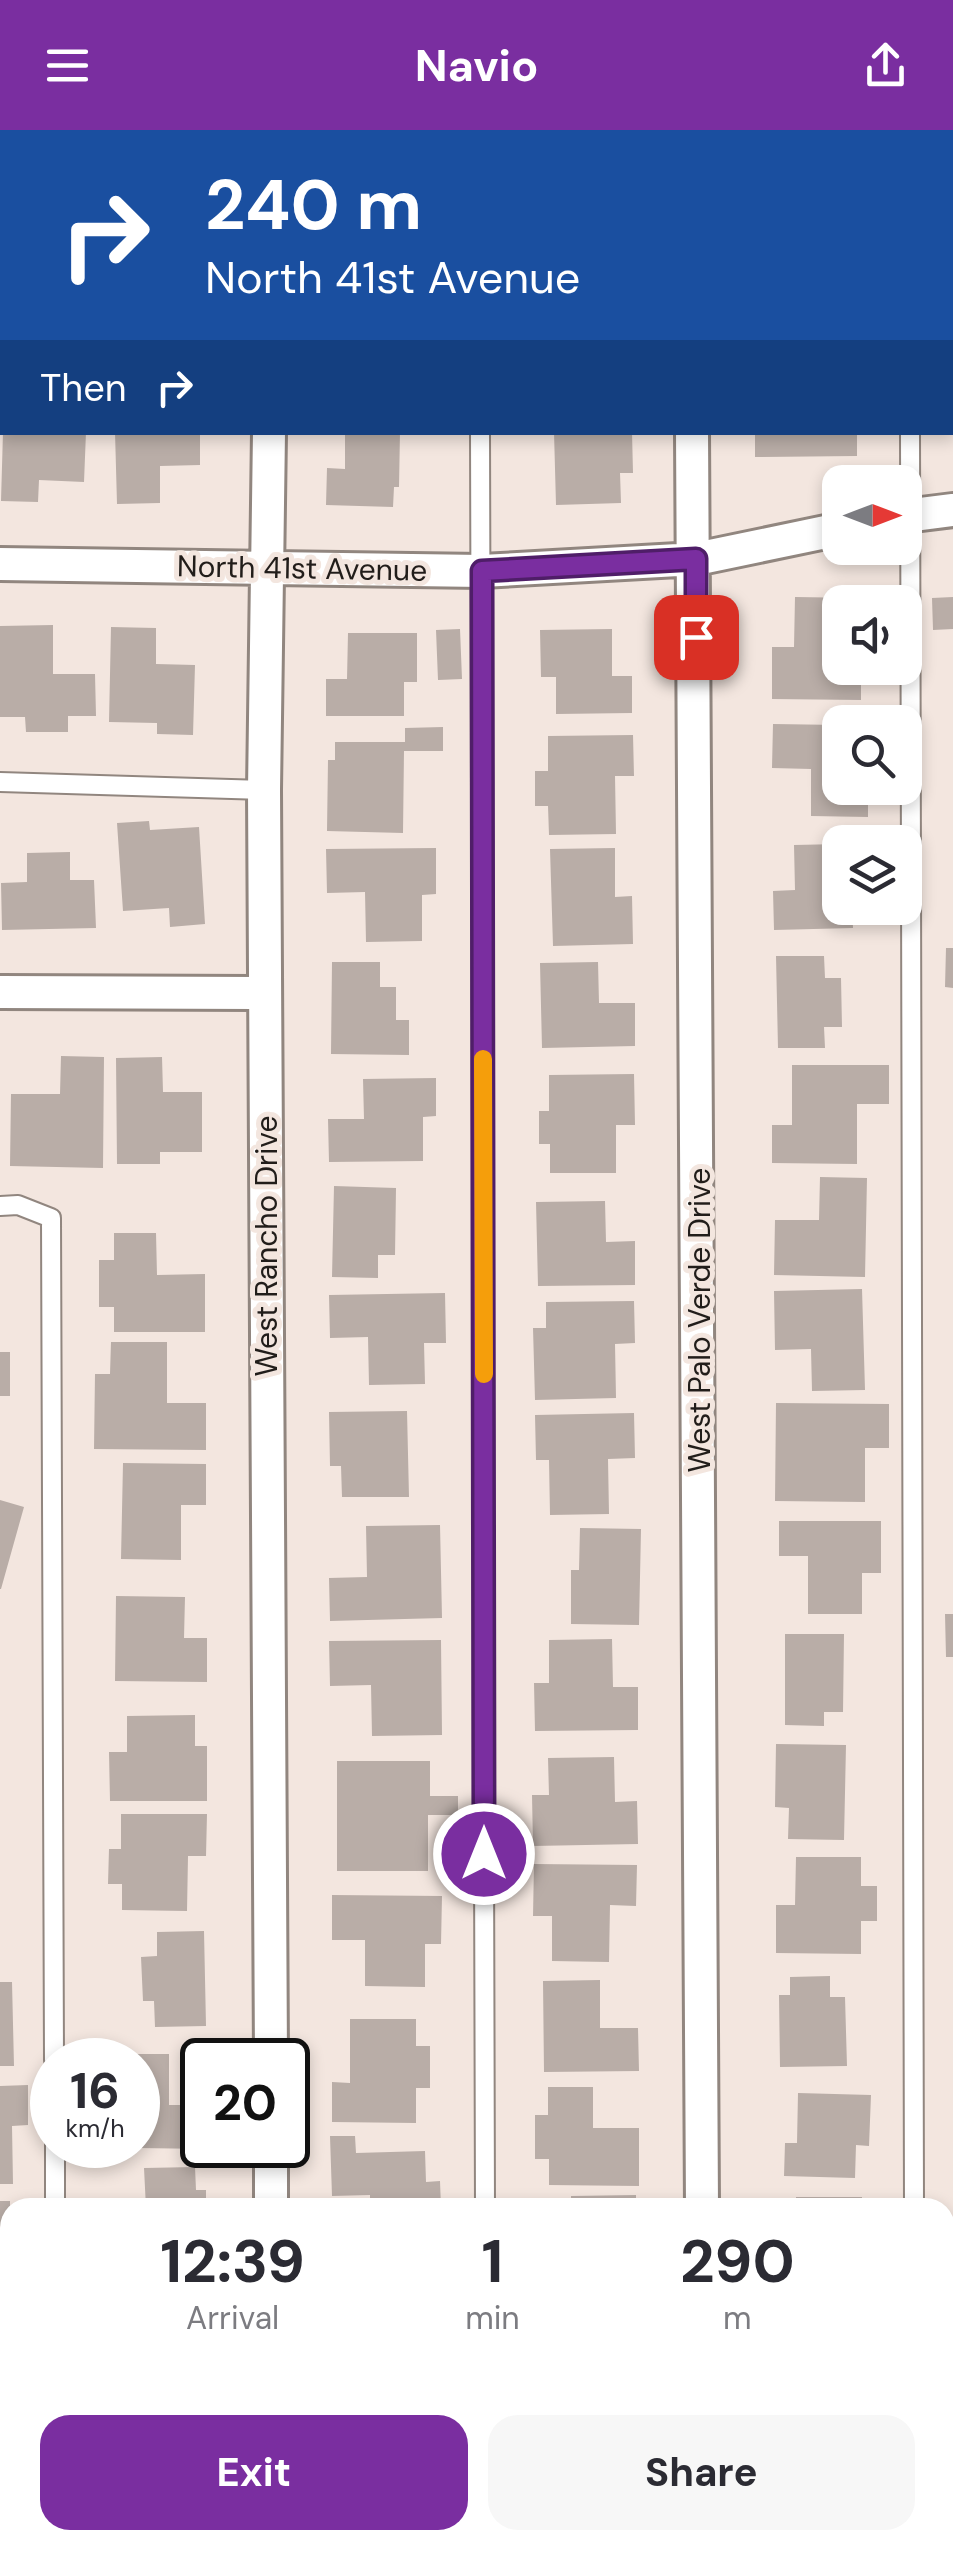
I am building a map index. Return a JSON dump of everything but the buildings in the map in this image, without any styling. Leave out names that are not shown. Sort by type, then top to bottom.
[{"type":"street","name":"West Rancho Drive","points":[[268,435],[264,993],[271,2038]]},
{"type":"street","name":"West Palo Verde Drive","points":[[692,435],[696,559],[702,2198]]},
{"type":"street","points":[[922,513],[953,510]]},
{"type":"street","name":"North 41st Avenue","points":[[0,564],[482,571],[696,559],[822,533]]},
{"type":"street","points":[[0,992],[264,993]]},
{"type":"street","points":[[271,2168],[271,2198]]},
{"type":"lane","points":[[480,435],[485,2198]]},
{"type":"lane","points":[[909,465],[910,435]]},
{"type":"lane","points":[[908,565],[914,2198]]},
{"type":"lane","points":[[0,782],[264,790]]},
{"type":"lane","points":[[0,1206],[18,1205],[52,1218],[54,2038]]},
{"type":"lane","points":[[55,2168],[55,2198]]},
{"type":"slow traffic","points":[[483,1059],[484,1374]]},
{"type":"route","points":[[484,1854],[482,571],[696,559],[696,637]]}]
